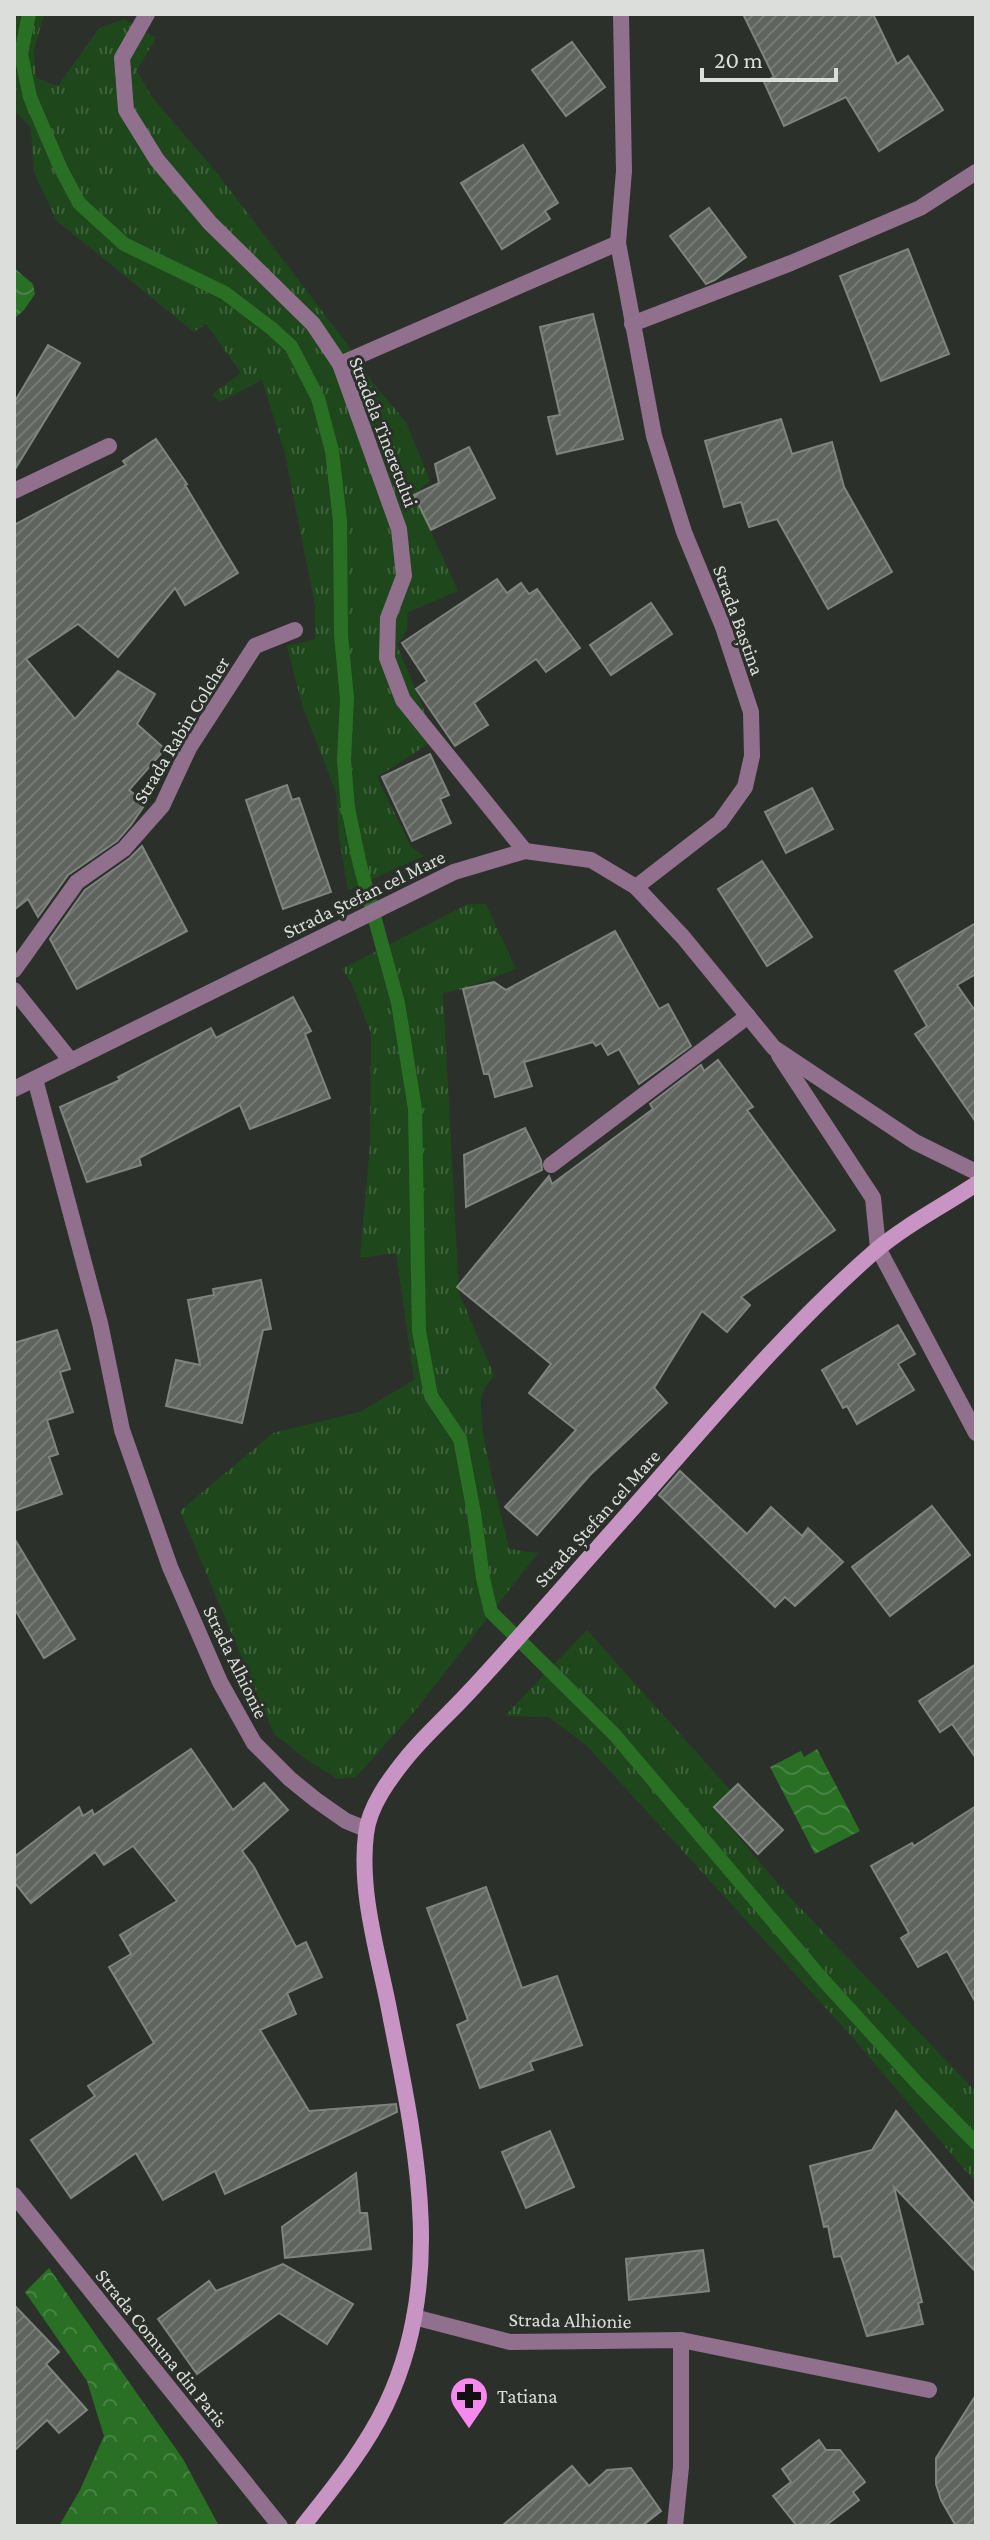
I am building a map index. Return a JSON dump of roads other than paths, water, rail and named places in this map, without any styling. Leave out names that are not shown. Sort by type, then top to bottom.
[{"type":"main road","name":"Strada Ștefan cel Mare","points":[[366,1829],[375,1803],[407,1757],[758,1367],[821,1301],[878,1248],[976,1184]]},
{"type":"main road","points":[[303,2526],[363,2446],[386,2405],[403,2364],[414,2317],[423,2239],[416,2149],[369,1909],[366,1829]]},
{"type":"street","name":"Stradela Tineretului","points":[[147,14],[122,58],[126,110],[157,160],[210,223],[313,324],[340,364],[399,529],[404,576],[388,618],[387,658],[397,686],[403,700],[525,851]]},
{"type":"street","name":"Strada Baștina","points":[[621,14],[624,171],[618,243],[632,324],[662,463],[684,532],[723,627],[751,712],[752,756],[745,787],[720,822],[636,887]]},
{"type":"street","points":[[632,324],[791,263],[920,208],[976,172]]},
{"type":"street","points":[[340,364],[618,243]]},
{"type":"street","points":[[14,491],[109,446]]},
{"type":"street","name":"Strada Rabin Colcher","points":[[14,970],[77,882],[124,849],[162,806],[189,748],[255,646],[295,630]]},
{"type":"street","name":"Strada Ștefan cel Mare","points":[[14,1089],[454,872],[525,851],[591,860],[636,887],[683,937],[774,1048],[873,1198],[878,1248]]},
{"type":"street","points":[[14,990],[71,1061]]},
{"type":"street","points":[[551,1165],[748,1016]]},
{"type":"street","name":"Strada Ștefan cel Mare","points":[[774,1048],[915,1142],[976,1172]]},
{"type":"street","name":"Strada Alhionie","points":[[35,1079],[100,1323],[122,1430],[170,1567],[220,1682],[254,1743],[316,1800],[346,1821],[366,1829]]},
{"type":"street","points":[[878,1248],[976,1433]]},
{"type":"street","name":"Strada Comuna din Paris","points":[[14,2195],[280,2526]]},
{"type":"street","name":"Strada Alhionie","points":[[414,2317],[510,2342],[681,2340],[929,2390]]},
{"type":"street","points":[[675,2526],[681,2467],[681,2340]]},
{"type":"water","points":[[14,268],[33,284],[35,294],[14,319]]},
{"type":"water","points":[[817,1749],[860,1831],[815,1854],[770,1767],[801,1751],[804,1757]]},
{"type":"waterway","points":[[29,14],[21,54],[30,97],[79,203],[124,244],[225,293],[271,328],[291,346],[318,398],[332,451],[340,521],[341,635],[347,698],[344,760],[348,808],[360,865],[398,1003],[415,1109],[419,1331],[431,1396],[460,1439],[491,1612],[614,1734],[824,1981],[976,2143]]},
{"type":"place","name":"Tatiana","points":[[469,2430]]}]
